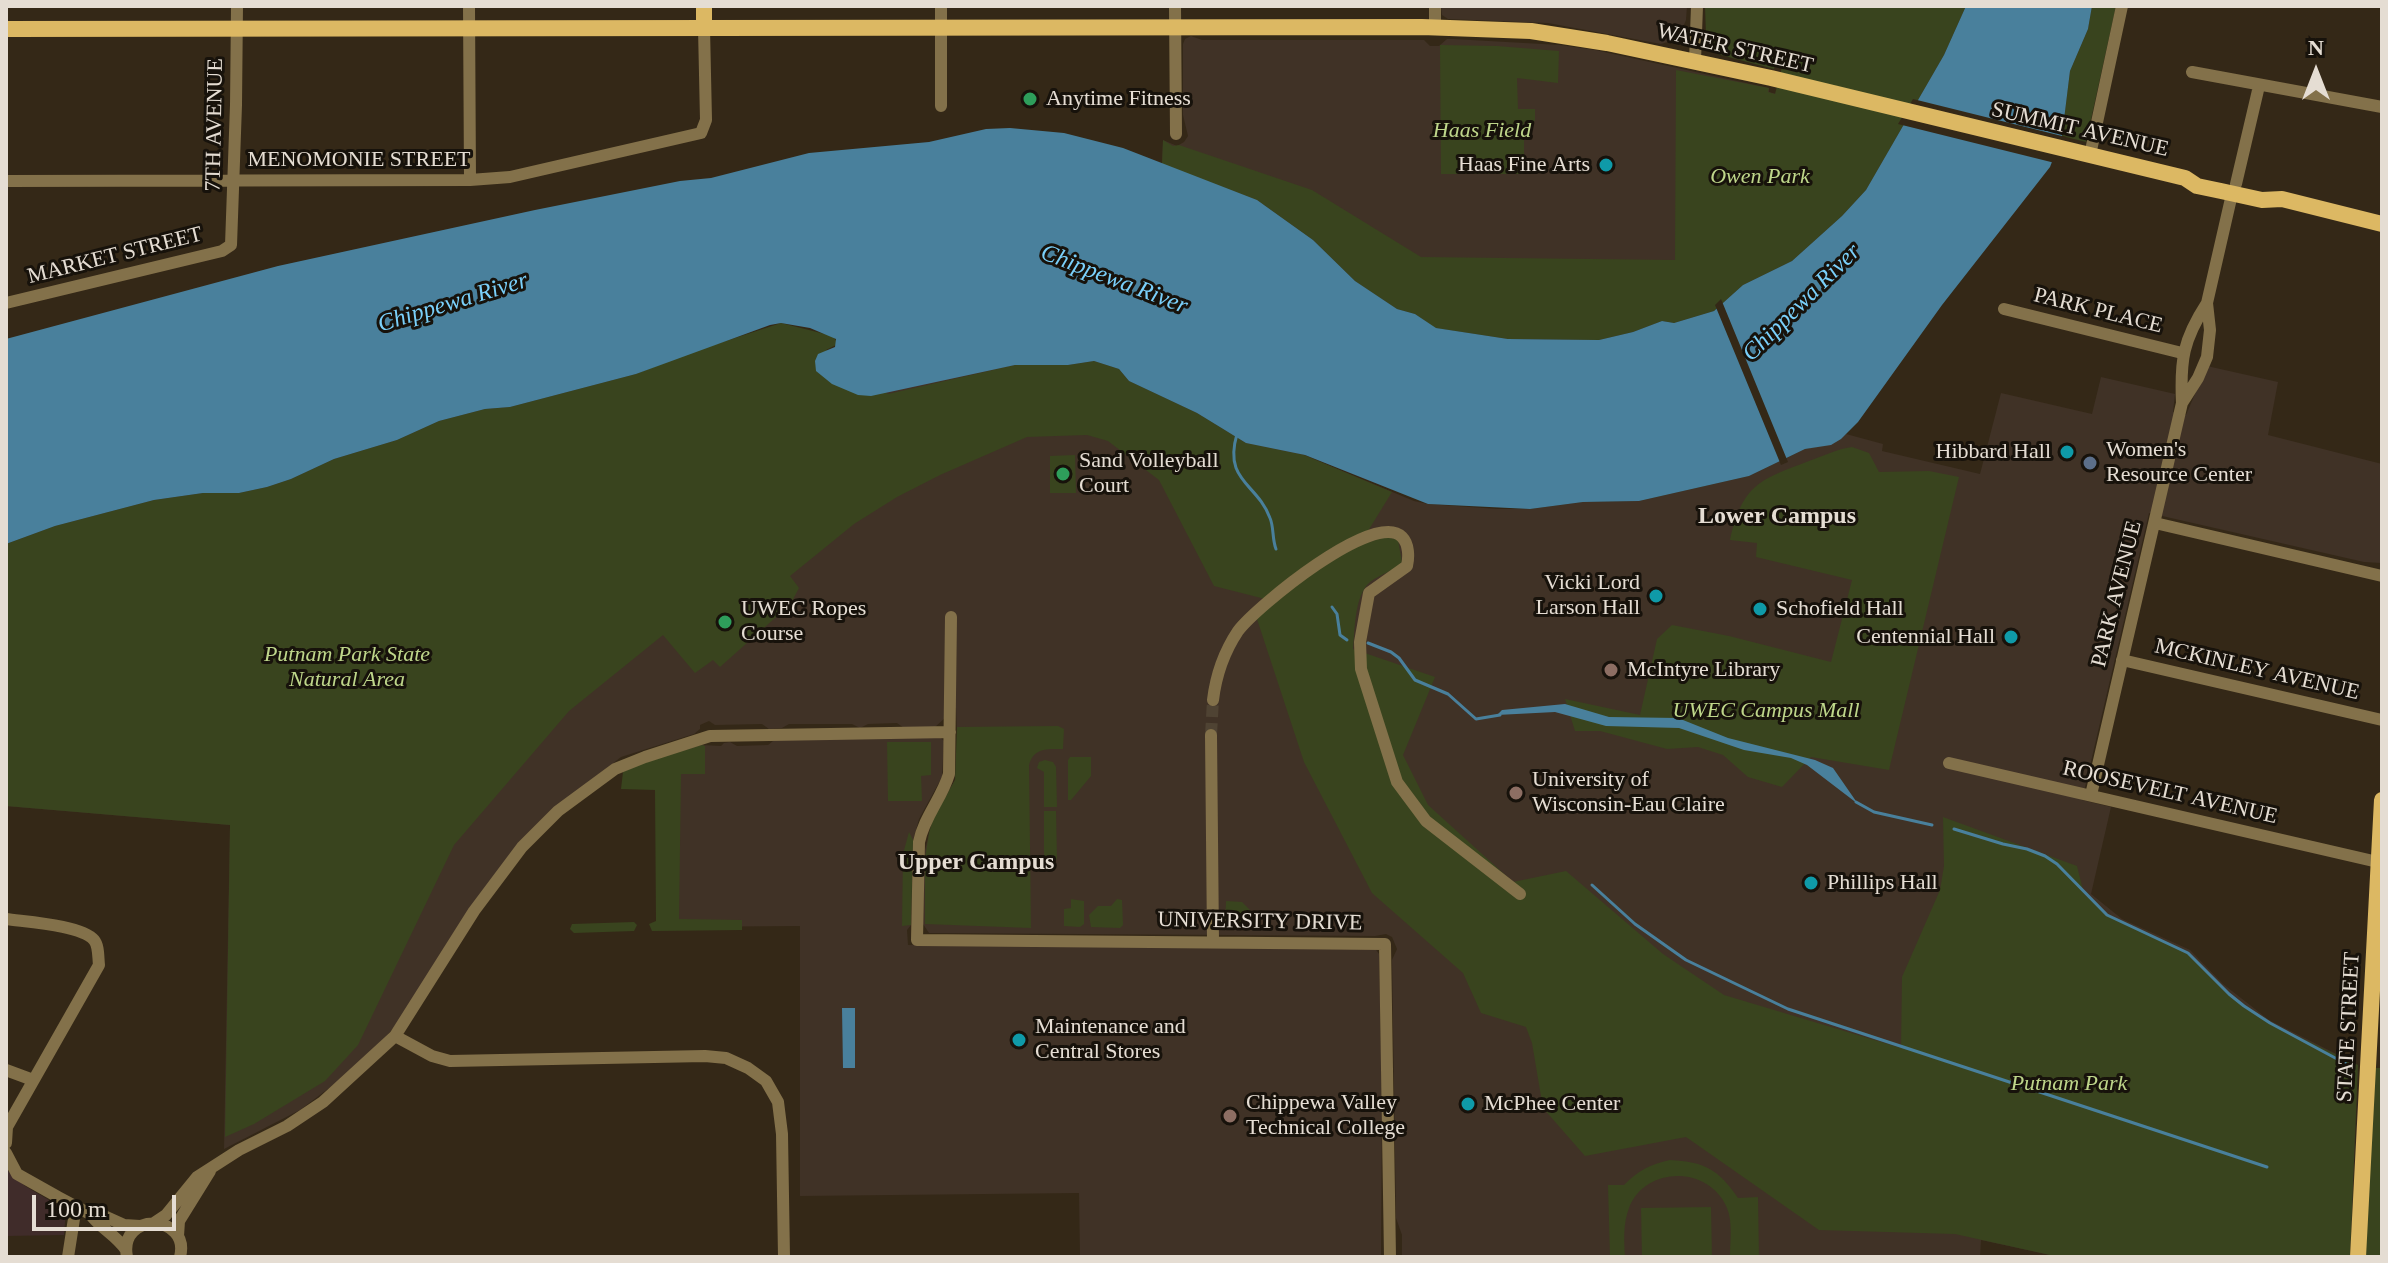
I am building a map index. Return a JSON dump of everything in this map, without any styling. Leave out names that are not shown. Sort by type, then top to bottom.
[{"type":"main road","points":[[704,6],[704,28]]},
{"type":"main road","name":"WATER STREET","points":[[6,29],[1175,27],[1531,31],[1695,61],[1965,125]]},
{"type":"main road","name":"SUMMIT AVENUE","points":[[1965,125],[2185,178],[2197,186],[2265,190],[2282,199],[2382,224]]},
{"type":"main road","name":"STATE STREET","points":[[2358,1257],[2378,958],[2382,800]]},
{"type":"street","name":"7TH AVENUE","points":[[231,245],[237,6]]},
{"type":"street","points":[[469,6],[470,180]]},
{"type":"street","points":[[941,6],[941,106]]},
{"type":"street","points":[[1175,6],[1176,134]]},
{"type":"street","points":[[1435,6],[1435,29]]},
{"type":"street","points":[[1695,61],[1697,6]]},
{"type":"street","points":[[2086,154],[2122,6]]},
{"type":"street","name":"MENOMONIE STREET","points":[[6,181],[470,180],[510,177],[693,135],[704,128],[704,28]]},
{"type":"street","points":[[2192,72],[2382,107]]},
{"type":"street","name":"PARK AVENUE","points":[[2091,795],[2182,403],[2182,353],[2191,329],[2207,303],[2259,86]]},
{"type":"street","name":"MARKET STREET","points":[[6,303],[222,251],[231,245]]},
{"type":"street","name":"PARK AVENUE","points":[[2182,403],[2207,357],[2210,330],[2207,303]]},
{"type":"street","name":"PARK PLACE","points":[[2004,309],[2182,353]]},
{"type":"street","points":[[2155,523],[2382,576]]},
{"type":"street","points":[[1213,700],[1219,670],[1229,647],[1247,622],[1277,594],[1318,563],[1380,532],[1399,534],[1408,550],[1407,566],[1369,593],[1360,656],[1397,782],[1426,821],[1520,894]]},
{"type":"street","points":[[6,1153],[17,1174],[90,1214],[104,1216],[124,1225],[154,1223],[166,1215],[197,1177],[323,1102],[395,1036],[474,911],[514,857],[558,811],[615,769],[710,736],[950,732],[951,617]]},
{"type":"street","name":"MCKINLEY AVENUE","points":[[2122,660],[2382,720]]},
{"type":"street","name":"UNIVERSITY DRIVE","points":[[950,732],[949,774],[919,842],[917,940],[1385,944],[1390,1257]]},
{"type":"street","points":[[1211,735],[1213,941]]},
{"type":"street","name":"ROOSEVELT AVENUE","points":[[1949,763],[2380,863]]},
{"type":"street","points":[[6,919],[77,930],[93,938],[99,965],[7,1127],[6,1143]]},
{"type":"street","points":[[395,1036],[432,1056],[450,1061],[705,1056],[726,1058],[748,1068],[766,1081],[778,1102],[782,1134],[784,1257]]},
{"type":"street","points":[[6,1070],[33,1080]]},
{"type":"street","points":[[182,1255],[179,1221],[212,1168]]},
{"type":"street","points":[[68,1257],[76,1206]]},
{"type":"street","points":[[90,1214],[98,1225],[117,1237],[126,1254]]},
{"type":"street","points":[[154,1223],[164,1225],[178,1236]]},
{"type":"street","points":[[126,1254],[132,1233],[140,1226]]},
{"type":"shaded area","points":[[1441,6],[1687,6],[1686,20],[1678,39],[1661,44],[1548,23],[1448,19],[1442,15]]},
{"type":"shaded area","points":[[1191,36],[1202,40],[1424,40],[1430,46],[1439,46],[1447,39],[1560,45],[1769,88],[1769,92],[1901,127],[1599,340],[1162,164],[1163,140],[1177,146],[1188,136],[1183,115],[1183,44]]},
{"type":"shaded area","name":"University of Wisconsin-Eau Claire","points":[[1015,365],[1304,455],[1414,501],[1498,509],[1639,501],[1749,476],[1805,449],[1831,444],[1846,434],[1883,444],[1882,451],[1980,474],[2001,393],[2092,414],[2101,377],[2175,394],[2173,412],[2186,415],[2207,366],[2278,382],[2268,435],[2382,464],[2381,563],[2364,562],[2149,513],[2082,800],[2111,807],[2091,894],[2122,919],[2190,950],[2223,984],[2269,1020],[2358,1065],[2350,1257],[2060,1257],[1981,1240],[1980,1257],[1402,1257],[1402,1235],[1396,1218],[1392,960],[1397,949],[1392,937],[1386,934],[929,933],[923,924],[924,854],[933,819],[955,780],[958,757],[956,708],[935,727],[904,728],[897,723],[868,724],[860,728],[852,724],[789,724],[769,729],[762,724],[715,725],[709,721],[700,725],[694,734],[621,757],[547,815],[392,1030],[357,1067],[300,1110],[224,1149],[230,825],[6,806],[6,544]]},
{"type":"shaded area","points":[[777,738],[941,738],[944,741],[942,777],[919,819],[913,841],[908,945],[1374,947],[1379,954],[1381,1257],[1080,1257],[1079,1193],[800,1196],[800,926],[663,927],[676,751],[702,745],[721,746],[730,742],[737,746],[768,745]]},
{"type":"shaded area","points":[[6,1169],[25,1186],[66,1210],[64,1235],[6,1236]]},
{"type":"green space","name":"Owen Park","points":[[1705,6],[1966,6],[1944,55],[1866,190],[1792,261],[1743,285],[1714,311],[1674,323],[1662,321],[1599,340],[1508,339],[1435,328],[1415,314],[1397,309],[1355,281],[1313,240],[1257,200],[1162,164],[1163,140],[1173,146],[1179,145],[1312,190],[1421,257],[1675,260],[1676,70],[1769,88],[1768,92],[1775,94],[1782,67],[1775,65],[1774,69],[1717,54],[1706,35]]},
{"type":"green space","points":[[2092,6],[2116,6],[2086,142],[2062,136],[2070,71],[2088,29]]},
{"type":"green space","name":"Haas Field","points":[[1440,45],[1559,51],[1558,83],[1517,78],[1518,109],[1535,109],[1535,121],[1524,122],[1524,161],[1531,162],[1530,174],[1441,174]]},
{"type":"green space","points":[[781,323],[833,336],[838,344],[826,350],[888,394],[1015,365],[1068,365],[1094,361],[1119,369],[1129,381],[1197,413],[1246,443],[1304,455],[1392,492],[1368,531],[1370,542],[1385,536],[1398,540],[1402,562],[1365,588],[1356,614],[1353,649],[1435,677],[1403,755],[1428,805],[1513,882],[1566,871],[1663,954],[1724,995],[1901,1048],[1902,977],[1940,890],[1944,866],[1943,817],[2077,866],[2084,894],[2107,915],[2188,953],[2229,994],[2270,1023],[2358,1065],[2350,1257],[2059,1257],[1955,1234],[1819,1230],[1686,1137],[1585,1156],[1543,1108],[1532,1043],[1526,1027],[1481,1013],[1463,973],[1372,893],[1304,762],[1255,613],[1269,600],[1214,586],[1159,480],[1108,441],[1087,435],[1027,437],[897,497],[854,524],[790,576],[799,588],[791,603],[720,667],[713,660],[695,673],[663,635],[569,711],[454,845],[358,1045],[325,1081],[254,1124],[225,1137],[230,825],[6,806],[6,544],[55,526],[154,500],[203,493],[239,493],[267,487],[334,459],[397,440],[439,421],[485,409],[510,407],[636,374]]},
{"type":"green space","name":"UWEC Campus Mall","points":[[1852,447],[1869,453],[1879,472],[1929,471],[1959,477],[1889,770],[1811,757],[1782,787],[1748,777],[1723,755],[1698,747],[1667,749],[1600,731],[1575,731],[1565,699],[1640,715],[1657,639],[1672,625],[1831,662],[1852,580],[1756,557],[1757,543],[1730,540],[1735,521],[1748,495],[1765,480]]},
{"type":"green space","name":"Sand Volleyball Court","points":[[1075,455],[1076,493],[1050,493],[1050,456]]},
{"type":"green space","points":[[1058,726],[1064,729],[1063,749],[1038,752],[1029,765],[1031,928],[925,924],[925,858],[929,833],[933,819],[955,780],[957,727]]},
{"type":"green space","points":[[887,742],[931,742],[931,775],[921,776],[922,801],[888,801]]},
{"type":"green space","points":[[705,746],[705,774],[681,774],[679,919],[742,920],[742,930],[652,931],[649,924],[656,921],[655,790],[621,789],[623,772]]},
{"type":"green space","points":[[1070,757],[1091,757],[1091,776],[1068,800],[1068,760]]},
{"type":"green space","points":[[1039,762],[1053,762],[1056,767],[1057,807],[1044,807],[1044,772],[1037,768]]},
{"type":"green space","points":[[1044,811],[1056,811],[1057,859],[1044,859]]},
{"type":"green space","points":[[909,832],[913,840],[911,925],[902,926],[903,854]]},
{"type":"green space","points":[[1071,899],[1084,901],[1084,924],[1080,927],[1064,926],[1064,909],[1071,908]]},
{"type":"green space","points":[[1117,899],[1122,900],[1123,925],[1120,928],[1091,927],[1089,915],[1098,906],[1111,906]]},
{"type":"green space","points":[[1226,901],[1242,902],[1251,911],[1251,916],[1235,927],[1225,928]]},
{"type":"green space","points":[[634,922],[637,925],[634,931],[574,933],[570,929],[572,924]]},
{"type":"green space","points":[[2375,1068],[2382,1068],[2382,1257],[2364,1257]]},
{"type":"green space","points":[[1670,1160],[1710,1169],[1724,1180],[1738,1198],[1758,1197],[1759,1257],[1730,1257],[1730,1219],[1718,1194],[1706,1184],[1677,1176],[1662,1178],[1637,1194],[1626,1220],[1625,1257],[1610,1257],[1608,1185],[1624,1185],[1645,1169]]},
{"type":"green space","points":[[1711,1207],[1712,1257],[1642,1257],[1641,1208]]},
{"type":"water","name":"Chippewa River","points":[[1966,6],[2092,6],[2088,29],[2070,71],[2062,136],[2050,167],[1942,305],[1858,422],[1831,445],[1805,449],[1749,476],[1639,501],[1583,502],[1530,509],[1428,504],[1305,455],[1246,443],[1197,413],[1129,381],[1119,369],[1094,361],[1068,365],[1015,365],[871,396],[858,395],[832,384],[816,371],[818,354],[835,347],[836,339],[810,328],[781,323],[636,374],[510,407],[485,409],[439,421],[397,440],[334,459],[267,487],[239,493],[203,493],[154,500],[55,526],[6,544],[6,339],[278,266],[535,210],[680,181],[711,178],[809,153],[929,142],[986,129],[1064,133],[1123,148],[1257,200],[1313,240],[1355,281],[1397,309],[1415,314],[1436,328],[1508,339],[1599,340],[1662,321],[1674,323],[1714,311],[1743,285],[1792,261],[1866,190],[1944,55]]},
{"type":"water","points":[[1565,704],[1609,717],[1678,718],[1728,738],[1815,760],[1833,768],[1858,804],[1807,765],[1791,758],[1744,750],[1679,728],[1606,726],[1555,712],[1497,715],[1502,710]]},
{"type":"water","points":[[842,1008],[855,1008],[855,1068],[843,1068]]},
{"type":"pier","points":[[1913,99],[2066,137],[2055,163],[1898,124]]},
{"type":"pier","points":[[1721,299],[1788,462],[1781,465],[1715,305]]},
{"type":"waterway","points":[[1237,434],[1234,462],[1270,518],[1276,549]]},
{"type":"waterway","points":[[1332,607],[1337,614],[1340,635],[1347,640]]},
{"type":"waterway","points":[[1368,643],[1391,652],[1415,680],[1448,694],[1476,719],[1500,715]]},
{"type":"waterway","points":[[1856,802],[1874,812],[1932,825]]},
{"type":"waterway","points":[[1954,829],[2045,856],[2057,864],[2107,915],[2188,953],[2244,1006],[2352,1067]]},
{"type":"waterway","points":[[1592,885],[1635,924],[1686,960],[1788,1009],[2267,1167]]},
{"type":"tunnel","points":[[1211,735],[1213,700]]},
{"type":"place","name":"Anytime Fitness","points":[[1030,99]]},
{"type":"place","name":"Haas Fine Arts","points":[[1606,165]]},
{"type":"place","name":"Hibbard Hall","points":[[2067,452]]},
{"type":"place","name":"Women's Resource Center","points":[[2090,463]]},
{"type":"place","name":"Sand Volleyball Court","points":[[1063,474]]},
{"type":"place","name":"Vicki Lord Larson Hall","points":[[1656,596]]},
{"type":"place","name":"Schofield Hall","points":[[1760,609]]},
{"type":"place","name":"UWEC Ropes Course","points":[[725,622]]},
{"type":"place","name":"Centennial Hall","points":[[2011,637]]},
{"type":"place","name":"McIntyre Library","points":[[1611,670]]},
{"type":"place","name":"University of Wisconsin-Eau Claire","points":[[1516,793]]},
{"type":"place","name":"Phillips Hall","points":[[1811,883]]},
{"type":"place","name":"Maintenance and Central Stores","points":[[1019,1040]]},
{"type":"place","name":"McPhee Center","points":[[1468,1104]]},
{"type":"place","name":"Chippewa Valley Technical College","points":[[1230,1116]]},
{"type":"district","name":"Lower Campus","points":[[1777,517]]},
{"type":"district","name":"Upper Campus","points":[[976,863]]},
{"type":"park label","name":"Putnam Park State Natural Area","points":[[347,668]]},
{"type":"park label","name":"Putnam Park","points":[[2069,1084]]}]
